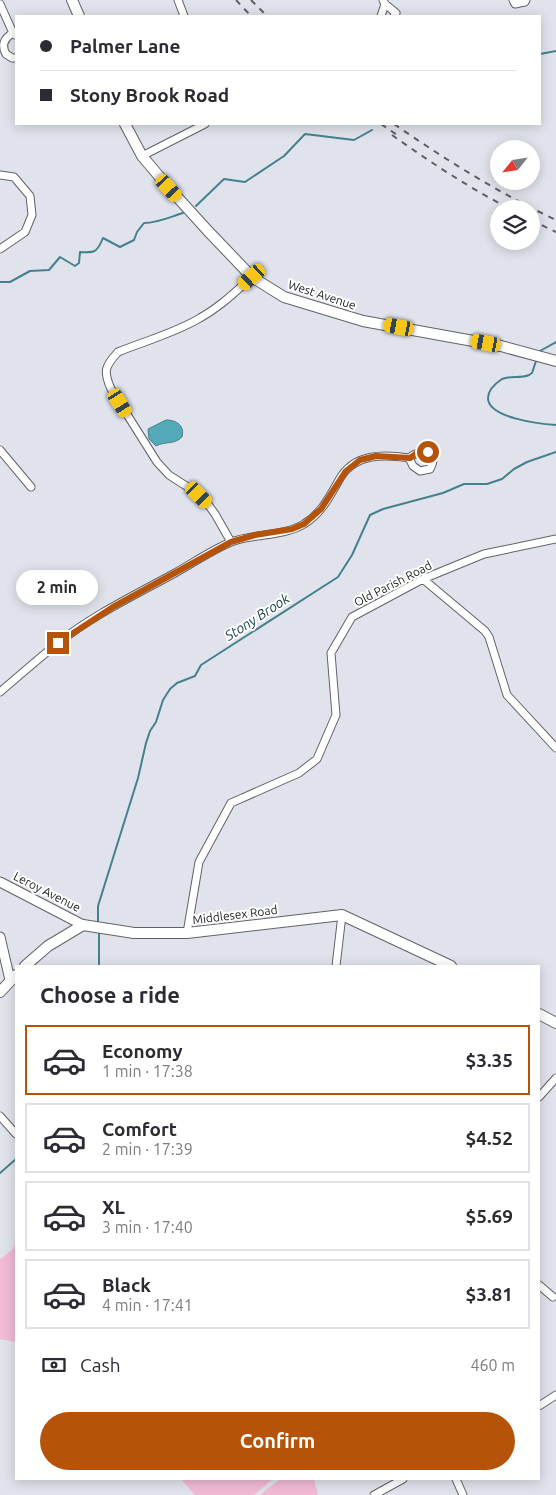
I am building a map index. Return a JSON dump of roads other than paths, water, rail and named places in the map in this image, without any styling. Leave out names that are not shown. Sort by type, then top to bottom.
[{"type":"main road","points":[[72,0],[79,15]]},
{"type":"main road","name":"West Avenue","points":[[126,125],[142,156],[169,188],[252,277],[284,298],[363,321],[501,346],[556,360]]},
{"type":"main road","points":[[342,915],[449,965]]},
{"type":"main road","name":"Middlesex Road","points":[[83,925],[134,933],[187,933],[342,915]]},
{"type":"main road","points":[[26,965],[48,946],[83,925]]},
{"type":"main road","points":[[0,992],[13,977]]},
{"type":"main road","points":[[540,1015],[556,1023]]},
{"type":"street","points":[[178,0],[184,15]]},
{"type":"street","points":[[513,0],[515,4],[526,0]]},
{"type":"street","points":[[382,15],[384,2]]},
{"type":"street","points":[[384,2],[396,13],[395,15]]},
{"type":"street","points":[[0,4],[14,34],[8,36],[3,46],[6,54],[15,58]]},
{"type":"street","points":[[142,156],[202,125]]},
{"type":"street","points":[[0,175],[14,178],[30,196],[32,215],[25,232],[0,249]]},
{"type":"street","points":[[231,542],[207,502],[197,493],[169,475],[158,462],[111,389],[105,376],[107,368],[118,352],[200,318],[223,303],[252,277]]},
{"type":"street","points":[[0,450],[31,487]]},
{"type":"street","points":[[0,692],[58,643],[87,623],[231,542],[255,535],[292,529],[304,524],[321,509],[340,478],[352,465],[360,460],[376,456],[410,458]]},
{"type":"street","name":"Old Parish Road","points":[[187,933],[199,862],[232,803],[299,773],[317,759],[336,715],[331,653],[352,617],[423,578],[484,554],[556,539]]},
{"type":"street","points":[[423,578],[489,637],[507,695],[556,748]]},
{"type":"street","name":"Leroy Avenue","points":[[0,882],[83,925]]},
{"type":"street","points":[[336,965],[342,915]]},
{"type":"street","points":[[0,937],[13,977]]},
{"type":"street","points":[[540,1096],[556,1078]]},
{"type":"street","points":[[0,1116],[15,1133]]},
{"type":"street","points":[[540,1286],[555,1297]]},
{"type":"street","points":[[540,1405],[556,1396]]},
{"type":"street","points":[[374,1495],[400,1480]]},
{"type":"street","points":[[456,1480],[463,1495]]},
{"type":"water","points":[[166,420],[179,424],[183,433],[182,437],[176,441],[156,446],[149,439],[148,429]]},
{"type":"waterway","points":[[541,54],[556,51]]},
{"type":"waterway","points":[[196,206],[224,179],[245,182],[284,156],[305,134],[354,140],[372,130]]},
{"type":"waterway","points":[[0,282],[10,282],[30,271],[49,270],[60,257],[75,266],[79,263],[80,252],[94,251],[99,247],[103,238],[120,247],[134,240],[144,223],[159,221],[183,213]]},
{"type":"waterway","name":"Stony Brook","points":[[540,351],[556,342]]},
{"type":"waterway","name":"Stony Brook","points":[[536,361],[532,373],[529,375],[508,377],[495,385],[488,395],[490,405],[496,411],[516,419],[556,425]]},
{"type":"waterway","name":"Stony Brook","points":[[98,921],[98,906],[138,778],[146,743],[150,731],[156,722],[163,700],[170,689],[177,683],[195,676],[201,665],[338,577],[352,555],[370,515],[383,509],[443,493],[464,484],[487,484],[502,479],[514,469],[527,462],[556,452]]},
{"type":"waterway","name":"Stony Brook","points":[[99,933],[99,965]]},
{"type":"waterway","name":"Stony Brook","points":[[0,1173],[15,1160]]},
{"type":"railway","points":[[236,0],[250,15]]},
{"type":"railway","points":[[251,0],[266,15]]},
{"type":"railway","points":[[382,125],[400,137]]},
{"type":"railway","points":[[396,125],[473,175],[514,199],[556,220]]},
{"type":"railway","points":[[392,135],[449,174],[494,200]]},
{"type":"railway","points":[[540,224],[556,232]]}]
